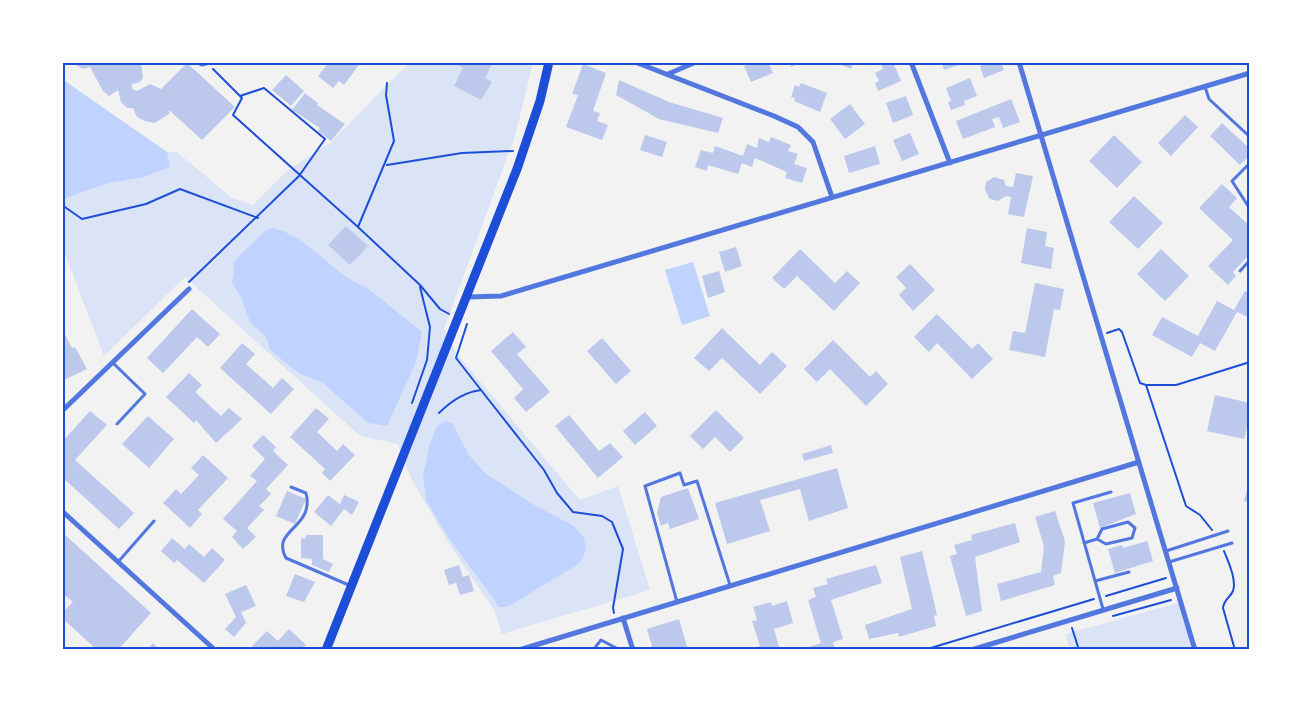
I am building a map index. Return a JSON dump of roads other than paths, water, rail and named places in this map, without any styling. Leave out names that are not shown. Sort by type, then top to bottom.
[{"type":"main road","points":[[326,650],[459,320],[523,153],[540,101],[549,62]]},
{"type":"street","points":[[635,62],[798,127],[813,142],[832,198]]},
{"type":"street","points":[[667,74],[696,62]]},
{"type":"street","points":[[911,62],[950,163]]},
{"type":"street","points":[[1019,62],[1195,650]]},
{"type":"street","points":[[200,64],[209,63]]},
{"type":"street","points":[[468,297],[501,296],[1250,73]]},
{"type":"street","points":[[62,411],[189,290]]},
{"type":"street","points":[[519,650],[1139,462]]},
{"type":"street","points":[[62,511],[215,650]]},
{"type":"street","points":[[971,650],[1177,588]]},
{"type":"street","points":[[623,618],[633,650]]},
{"type":"lane","points":[[1205,86],[1209,99],[1250,137]]},
{"type":"lane","points":[[1250,163],[1232,181],[1250,209]]},
{"type":"lane","points":[[1240,271],[1250,260]]},
{"type":"lane","points":[[112,363],[145,394],[117,424]]},
{"type":"lane","points":[[677,602],[645,486],[680,473],[684,485],[697,481],[730,586]]},
{"type":"lane","points":[[291,487],[306,493],[308,501],[304,517],[287,533],[282,542],[282,551],[286,558],[352,586]]},
{"type":"lane","points":[[1103,609],[1073,503],[1111,492]]},
{"type":"lane","points":[[118,562],[154,521]]},
{"type":"lane","points":[[1084,543],[1097,539],[1106,544],[1132,538],[1135,528],[1128,522],[1102,529],[1097,539]]},
{"type":"lane","points":[[1165,551],[1228,531]]},
{"type":"lane","points":[[1169,562],[1232,543]]},
{"type":"lane","points":[[1095,582],[1128,572]]},
{"type":"lane","points":[[593,650],[601,640],[620,650]]},
{"type":"water","points":[[62,79],[167,152],[170,167],[144,177],[108,183],[63,199]]},
{"type":"water","points":[[273,228],[298,239],[342,274],[366,287],[422,332],[416,362],[387,426],[368,423],[322,382],[300,374],[271,351],[266,337],[250,322],[241,297],[232,283],[233,262],[265,231]]},
{"type":"water","points":[[693,262],[710,316],[682,325],[665,270]]},
{"type":"water","points":[[446,421],[452,423],[469,455],[486,474],[536,506],[574,526],[584,538],[586,550],[580,563],[507,607],[499,607],[448,537],[426,500],[423,477],[429,446],[437,426]]}]
